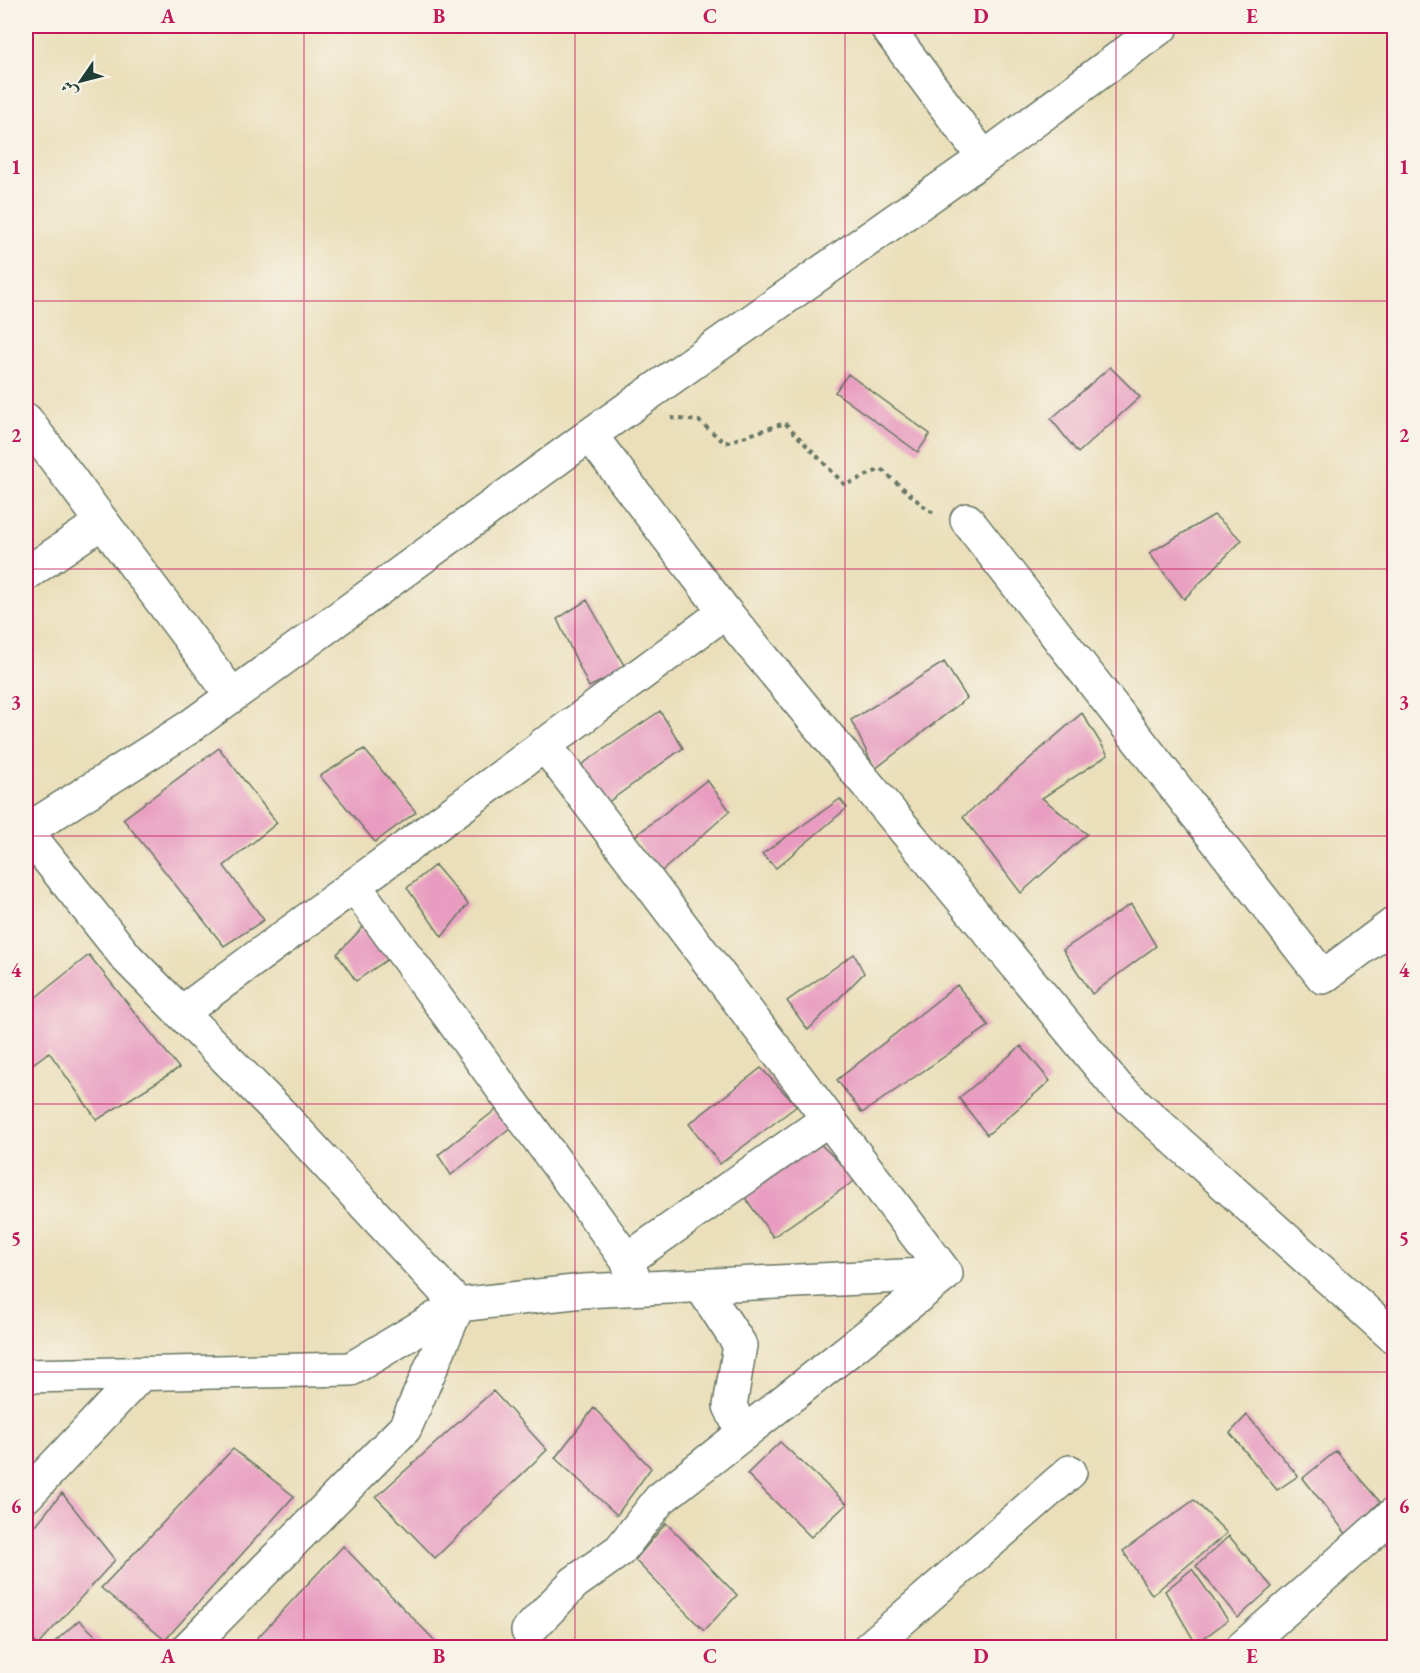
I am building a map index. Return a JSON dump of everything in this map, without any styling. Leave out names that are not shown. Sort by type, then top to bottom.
[{"type":"street","points":[[886,26],[984,158]]},
{"type":"street","points":[[458,1305],[279,1112],[127,958],[26,831],[188,728],[590,435],[984,158],[1162,26]]},
{"type":"street","points":[[26,420],[232,695]]},
{"type":"street","points":[[590,435],[725,612],[1117,1087],[1395,1337]]},
{"type":"street","points":[[967,520],[1323,977],[1395,924]]},
{"type":"street","points":[[26,574],[102,522]]},
{"type":"street","points":[[181,1013],[725,612]]},
{"type":"street","points":[[544,744],[946,1274]]},
{"type":"street","points":[[354,885],[632,1274],[701,1286],[946,1274]]},
{"type":"street","points":[[26,1376],[351,1369],[458,1305],[583,1291],[632,1274],[828,1119]]},
{"type":"street","points":[[528,1642],[574,1584],[620,1550],[660,1499],[946,1274]]},
{"type":"street","points":[[701,1286],[740,1345],[730,1406],[743,1434]]},
{"type":"street","points":[[188,1647],[405,1428],[458,1305]]},
{"type":"street","points":[[26,1496],[141,1374]]},
{"type":"street","points":[[869,1647],[1070,1472]]},
{"type":"street","points":[[1242,1647],[1395,1514]]},
{"type":"path","points":[[662,423],[668,417],[699,421],[725,442],[785,423],[845,485],[881,469],[929,511],[967,520]]},
{"type":"building","points":[[1110,367],[1140,397],[1078,453],[1051,419]]},
{"type":"building","points":[[848,374],[930,434],[918,452],[835,392]]},
{"type":"building","points":[[1214,515],[1242,540],[1184,599],[1149,553]]},
{"type":"building","points":[[587,600],[626,669],[589,687],[557,619]]},
{"type":"building","points":[[944,662],[967,698],[875,769],[851,720]]},
{"type":"building","points":[[660,711],[683,748],[607,803],[581,765]]},
{"type":"building","points":[[1082,713],[1108,755],[1042,798],[1087,834],[1021,893],[963,817]]},
{"type":"building","points":[[219,748],[277,823],[224,866],[264,920],[224,946],[123,819]]},
{"type":"building","points":[[364,749],[416,812],[375,842],[320,776]]},
{"type":"building","points":[[707,780],[730,811],[661,872],[634,837]]},
{"type":"building","points":[[840,799],[847,808],[776,868],[762,854]]},
{"type":"building","points":[[435,865],[468,904],[442,937],[407,888]]},
{"type":"building","points":[[1131,904],[1156,946],[1092,994],[1063,950]]},
{"type":"building","points":[[367,923],[391,957],[356,981],[337,954]]},
{"type":"building","points":[[854,954],[864,973],[808,1030],[787,1001]]},
{"type":"building","points":[[89,955],[179,1068],[97,1120],[49,1052],[26,1069],[26,1005]]},
{"type":"building","points":[[957,985],[989,1026],[862,1113],[837,1080]]},
{"type":"building","points":[[1021,1046],[1050,1081],[987,1135],[959,1098]]},
{"type":"building","points":[[761,1068],[797,1106],[720,1164],[689,1124]]},
{"type":"building","points":[[507,1101],[520,1120],[451,1175],[438,1155]]},
{"type":"building","points":[[818,1142],[857,1179],[773,1237],[741,1192]]},
{"type":"building","points":[[493,1391],[547,1450],[435,1558],[376,1497]]},
{"type":"building","points":[[594,1408],[651,1468],[617,1515],[555,1458]]},
{"type":"building","points":[[1247,1415],[1298,1476],[1277,1490],[1230,1433]]},
{"type":"building","points":[[780,1442],[847,1504],[811,1537],[747,1474]]},
{"type":"building","points":[[233,1449],[294,1496],[165,1640],[101,1588]]},
{"type":"building","points":[[1336,1451],[1380,1502],[1347,1535],[1303,1478]]},
{"type":"building","points":[[62,1493],[115,1560],[38,1645],[26,1633],[26,1537]]},
{"type":"building","points":[[1194,1500],[1227,1533],[1152,1595],[1123,1551]]},
{"type":"building","points":[[666,1523],[737,1595],[704,1631],[635,1560]]},
{"type":"building","points":[[1229,1536],[1272,1587],[1238,1618],[1196,1566]]},
{"type":"building","points":[[343,1546],[442,1648],[248,1648]]},
{"type":"building","points":[[1192,1569],[1228,1620],[1196,1644],[1165,1591]]},
{"type":"building","points":[[79,1620],[109,1648],[48,1648]]}]
